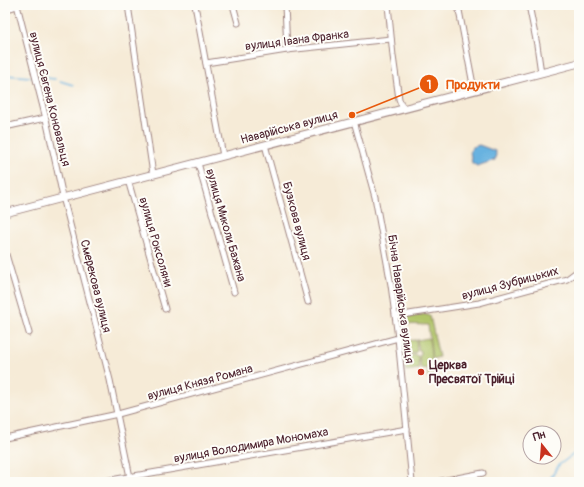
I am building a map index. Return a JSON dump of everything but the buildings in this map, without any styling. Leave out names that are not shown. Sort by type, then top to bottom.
[{"type":"street","points":[[128,5],[153,174]]},
{"type":"street","points":[[195,5],[223,156]]},
{"type":"street","points":[[233,5],[238,23]]},
{"type":"street","points":[[285,5],[287,50]]},
{"type":"street","points":[[388,5],[399,100],[403,109]]},
{"type":"street","points":[[458,5],[474,90]]},
{"type":"street","points":[[528,5],[541,73]]},
{"type":"street","points":[[5,10],[17,6]]},
{"type":"street","name":"вулиця Євгена Коновальця","points":[[17,6],[63,197]]},
{"type":"street","name":"вулиця Івана Франка","points":[[206,63],[287,50],[391,39]]},
{"type":"street","name":"Наварійська вулиця","points":[[5,213],[579,63]]},
{"type":"street","points":[[5,128],[45,118]]},
{"type":"street","name":"Бічна Наварійська вулиця","points":[[354,121],[375,197],[396,316],[412,482]]},
{"type":"street","name":"Бузкова вулиця","points":[[266,145],[308,302]]},
{"type":"street","name":"вулиця Миколи Бажана","points":[[198,163],[234,292]]},
{"type":"street","name":"вулиця Роксоляни","points":[[128,180],[165,309]]},
{"type":"street","name":"Смерекова вулиця","points":[[63,197],[110,380],[131,479]]},
{"type":"street","points":[[5,251],[29,333]]},
{"type":"street","name":"вулиця Зубрицьких","points":[[396,316],[479,303],[567,278],[579,270]]},
{"type":"street","name":"вулиця Князя Романа","points":[[5,438],[118,414],[398,338]]},
{"type":"street","name":"вулиця Володимира Мономаха","points":[[99,482],[131,479],[407,429]]},
{"type":"street","points":[[436,482],[483,474]]},
{"type":"green space","points":[[424,314],[430,316],[439,357],[432,359],[428,325],[402,324],[401,317]]},
{"type":"green space","points":[[429,338],[434,378],[428,379],[428,368],[421,369],[419,356],[421,355],[421,351],[419,350],[417,340]]},
{"type":"green space","points":[[416,340],[417,351],[415,353],[404,355],[403,341]]},
{"type":"green space","points":[[404,356],[418,356],[419,369],[406,371]]},
{"type":"water","points":[[479,145],[495,151],[495,160],[477,166],[472,163],[470,151],[473,147]]},
{"type":"waterway","points":[[5,75],[31,77]]},
{"type":"waterway","points":[[37,77],[55,79]]},
{"type":"waterway","points":[[60,81],[73,85]]},
{"type":"waterway","points":[[548,482],[559,465],[579,450]]},
{"type":"place","name":"Продукти","points":[[352,115]]},
{"type":"place","name":"Церква Пресвятої Трійці","points":[[421,372]]}]
